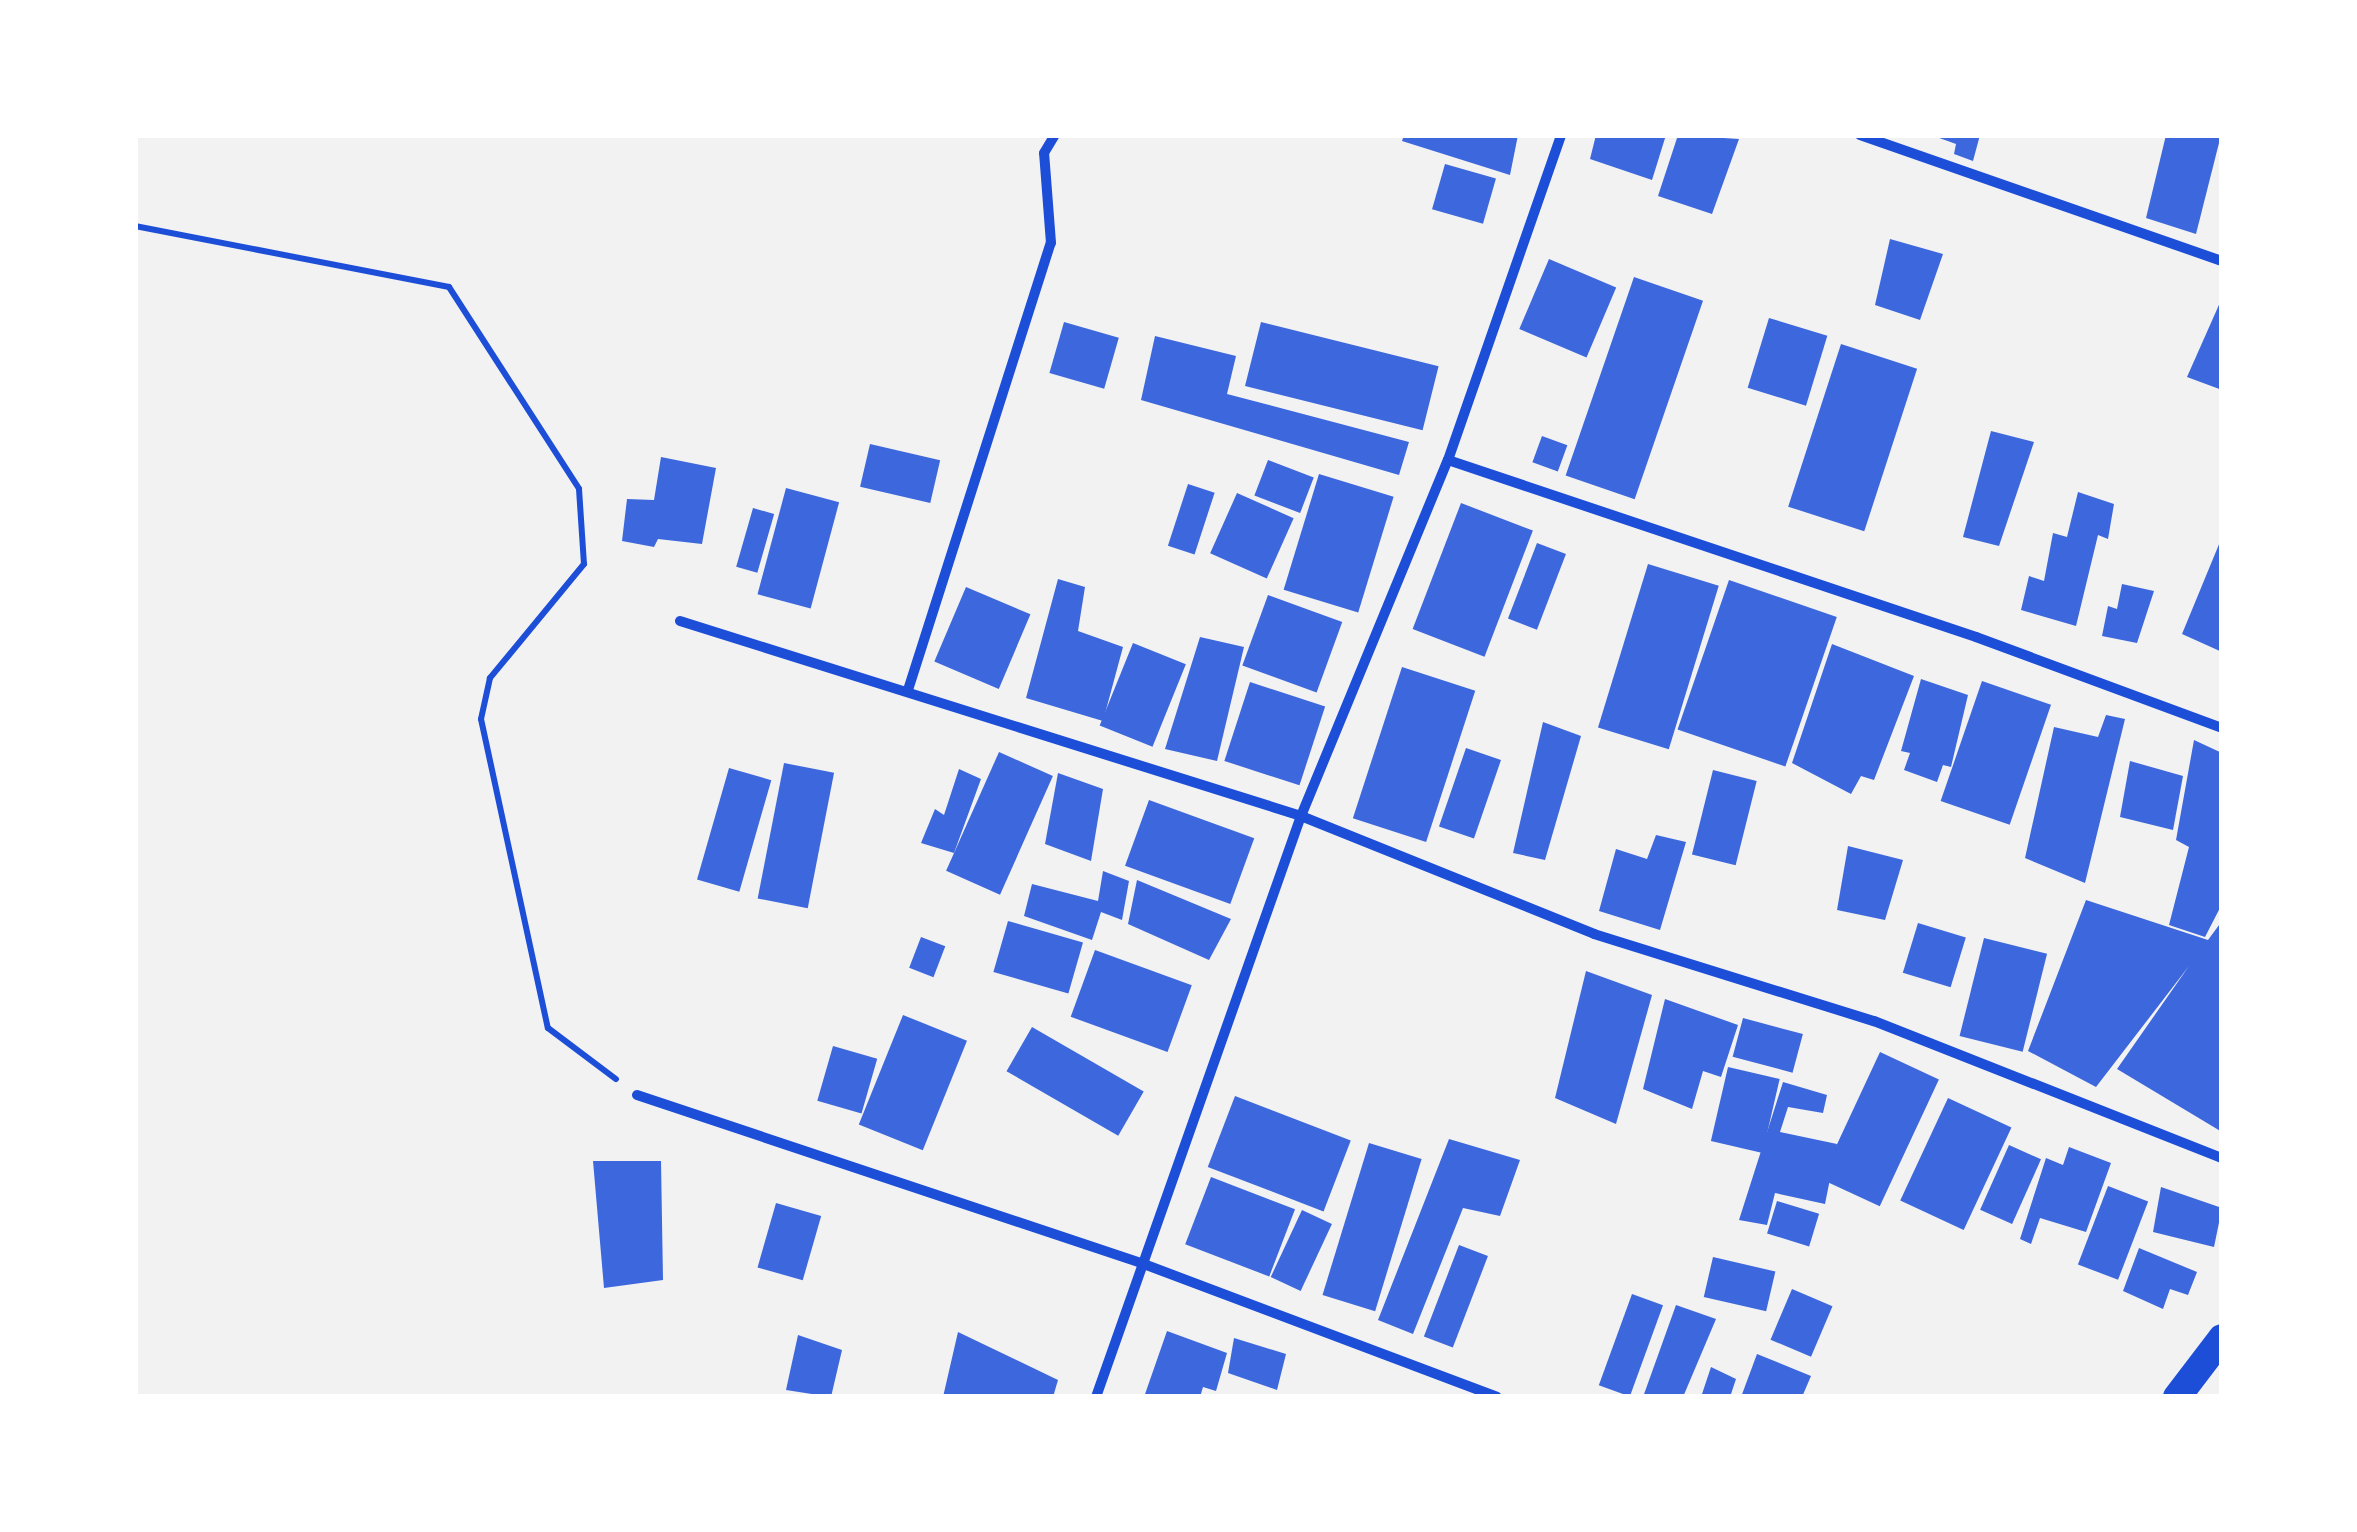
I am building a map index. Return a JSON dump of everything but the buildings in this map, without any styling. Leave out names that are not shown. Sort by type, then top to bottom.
[{"type":"highway","points":[[2177,1397],[2222,1338]]},
{"type":"street","points":[[908,690],[1051,243],[1044,153],[1055,135]]},
{"type":"street","points":[[1096,1397],[1301,816],[1448,460],[1561,135]]},
{"type":"street","points":[[1860,135],[2222,261]]},
{"type":"street","points":[[1448,460],[1976,636],[2222,728]]},
{"type":"street","points":[[680,621],[1301,816],[1594,934],[1874,1022],[2222,1158]]},
{"type":"street","points":[[637,1095],[1141,1263],[1497,1397]]},
{"type":"path","points":[[135,226],[449,287],[579,489],[584,564],[490,678],[481,719],[548,1028],[637,1095]]}]
